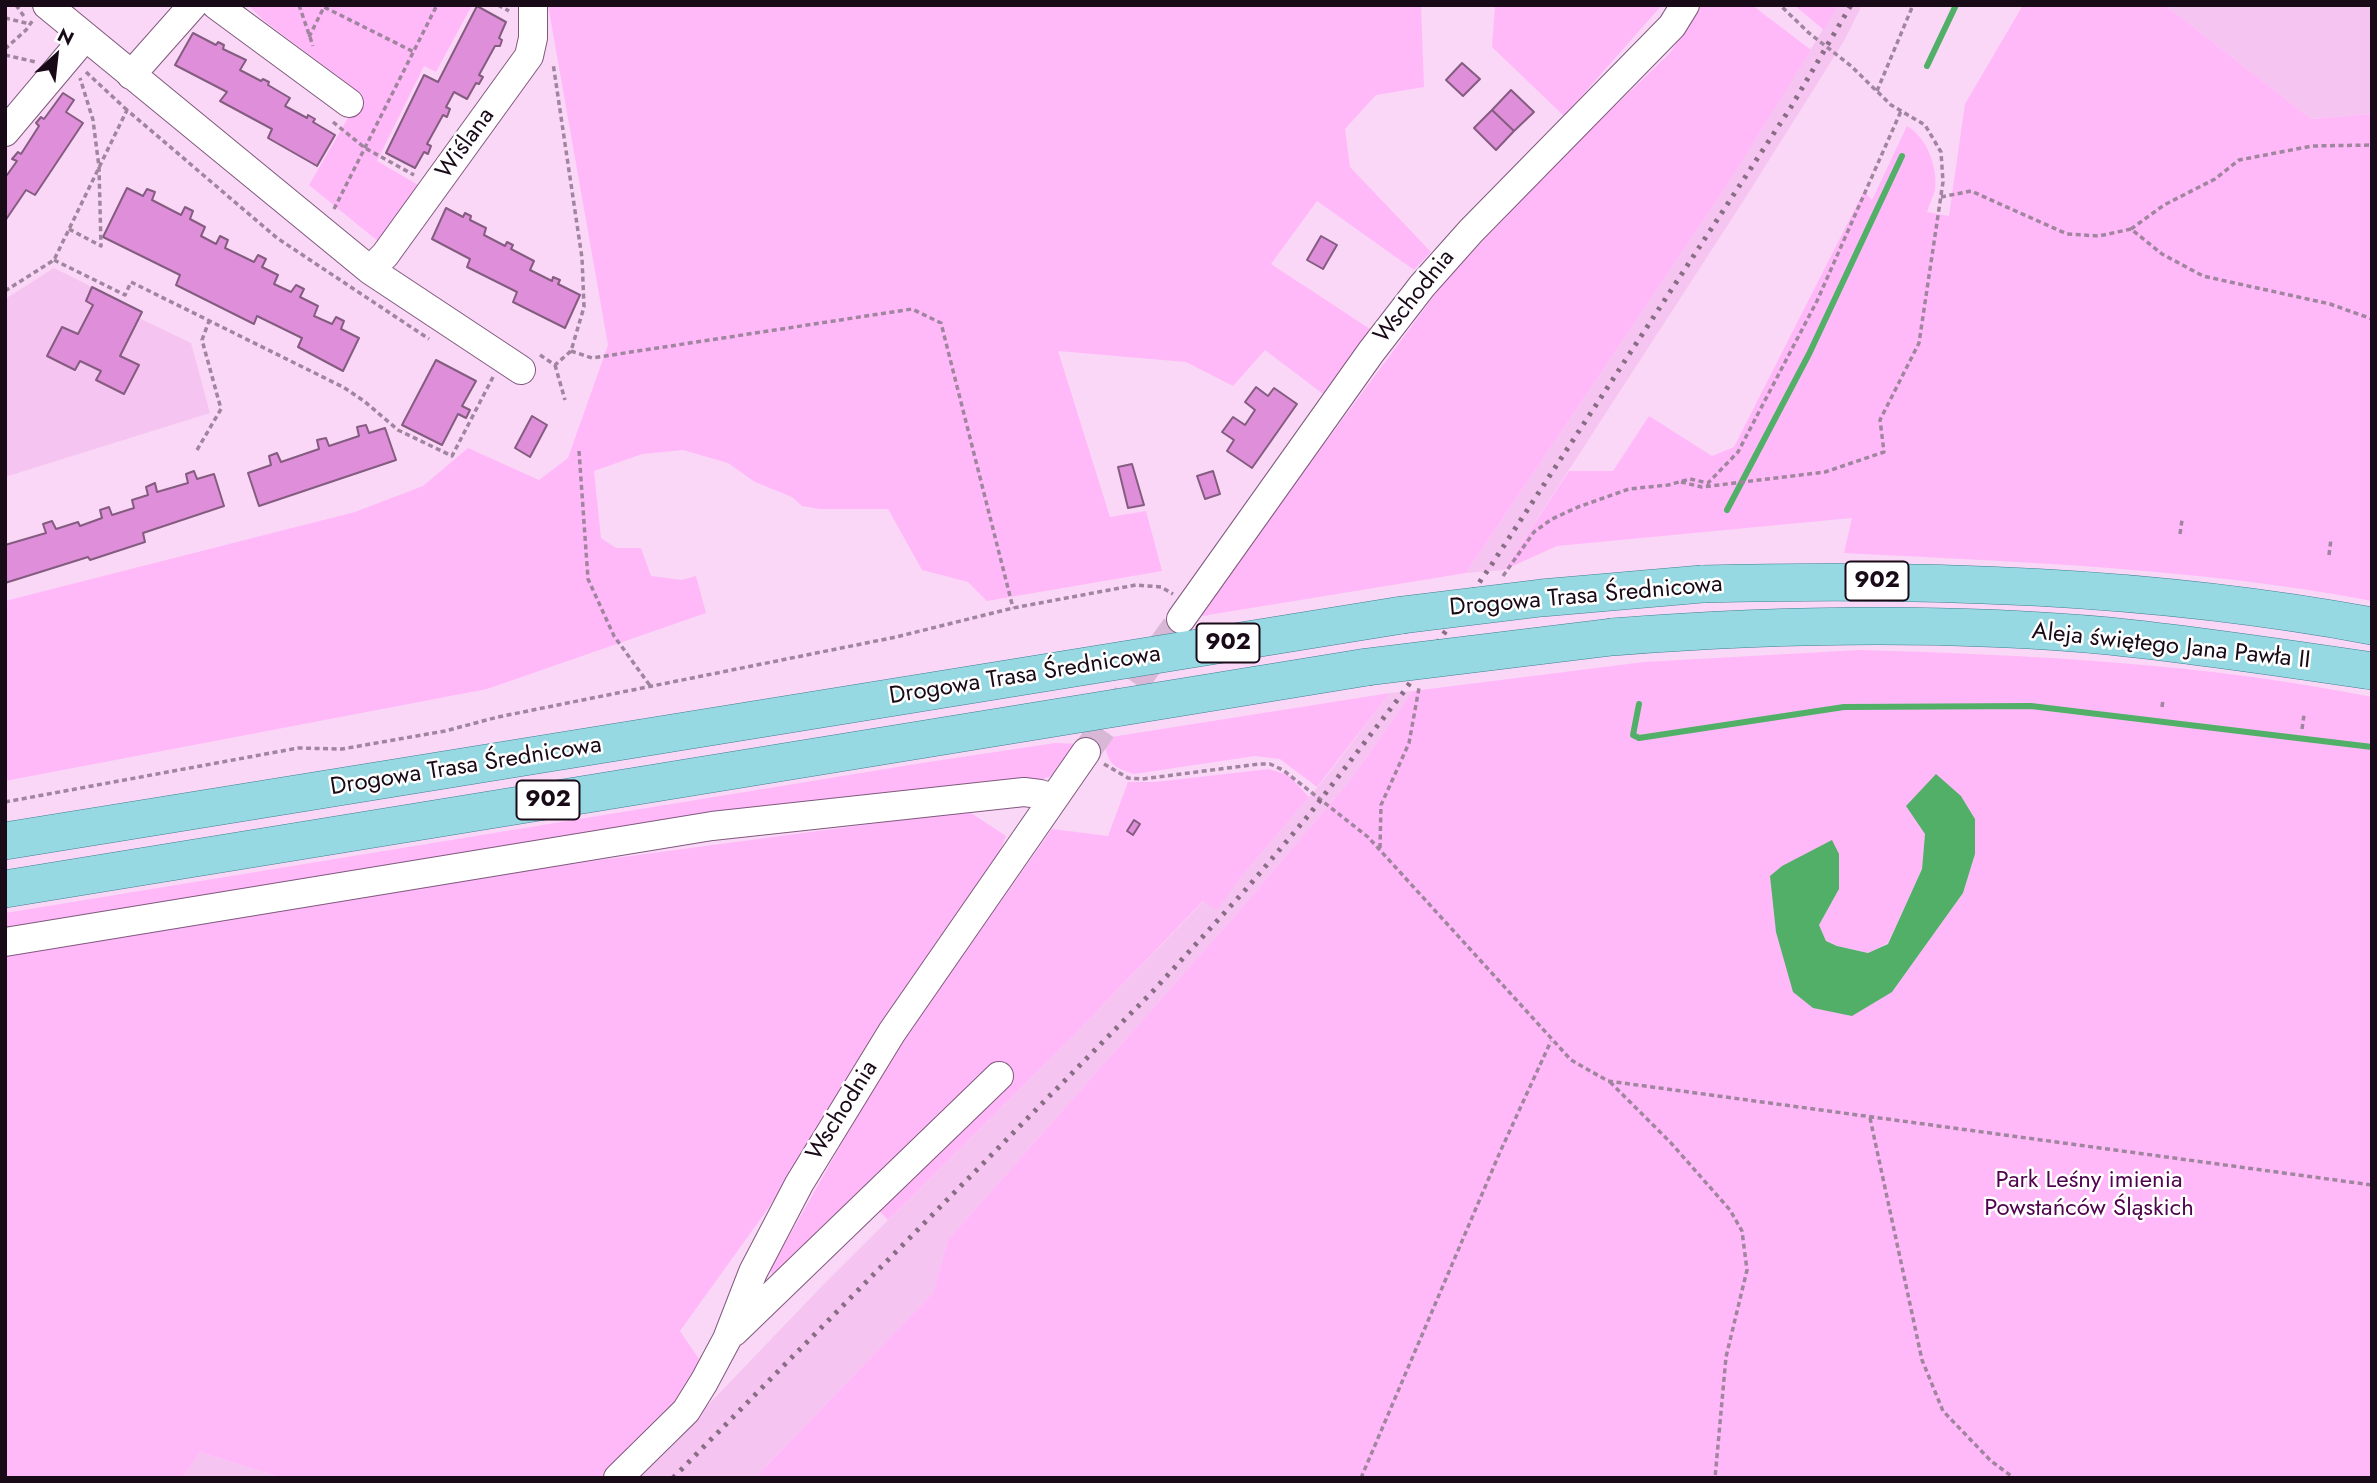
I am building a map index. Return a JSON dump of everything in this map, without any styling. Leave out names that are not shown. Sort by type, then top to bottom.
[{"type":"main road","name":"Drogowa Trasa Średnicowa","points":[[5,841],[1402,615],[1541,598],[1702,584],[1847,581],[2052,587]]},
{"type":"main road","name":"Aleja świętego Jana Pawła II","points":[[2052,587],[2232,604],[2372,626]]},
{"type":"main road","name":"Drogowa Trasa Średnicowa","points":[[5,889],[1367,667],[1612,637],[1685,631],[1846,626],[1970,628]]},
{"type":"main road","name":"Aleja świętego Jana Pawła II","points":[[1970,628],[2121,638],[2230,650],[2372,671]]},
{"type":"street","points":[[131,75],[193,5]]},
{"type":"street","points":[[216,5],[349,103]]},
{"type":"street","name":"Wiślana","points":[[370,270],[385,255],[529,56],[533,38],[533,5]]},
{"type":"street","name":"Wschodnia","points":[[1185,613],[1371,352],[1422,286],[1471,231],[1672,26],[1685,5]]},
{"type":"street","points":[[38,15],[85,37],[370,270],[519,367]]},
{"type":"street","points":[[5,132],[85,37]]},
{"type":"street","name":"Wschodnia","points":[[618,1478],[686,1411],[726,1339],[753,1272],[806,1173],[892,1031],[1086,752]]},
{"type":"street","points":[[5,942],[712,826],[1024,792],[1053,798]]},
{"type":"street","points":[[726,1339],[999,1076]]},
{"type":"path","points":[[299,5],[320,67],[313,79]]},
{"type":"path","points":[[332,212],[438,5]]},
{"type":"path","points":[[1681,482],[1702,487],[1825,472],[1884,453],[1880,420],[1919,343],[1943,182],[1941,152],[1925,125],[1901,111],[1780,5]]},
{"type":"path","points":[[1877,91],[1913,5]]},
{"type":"path","points":[[309,37],[325,6],[414,52]]},
{"type":"path","points":[[5,18],[38,15]]},
{"type":"path","points":[[5,49],[38,15]]},
{"type":"path","points":[[54,260],[125,295],[131,282],[343,387],[398,429],[452,456],[494,376],[519,367],[555,365],[571,351],[584,307],[582,258],[552,61]]},
{"type":"path","points":[[69,229],[101,246],[99,167],[93,120],[79,74]]},
{"type":"path","points":[[5,290],[54,260],[127,110],[277,239],[434,342]]},
{"type":"path","points":[[1499,582],[1534,531],[1552,519],[1629,489],[1690,480],[1708,483],[1738,452],[1817,301],[1901,111]]},
{"type":"path","points":[[1941,197],[1971,191],[2067,234],[2099,236],[2131,229],[2164,205],[2215,179],[2239,160],[2312,146],[2372,145]]},
{"type":"path","points":[[2131,229],[2162,254],[2203,276],[2330,304],[2372,319]]},
{"type":"path","points":[[571,351],[592,358],[912,309],[941,323],[1013,608]]},
{"type":"path","points":[[197,450],[221,409],[202,340],[209,321]]},
{"type":"path","points":[[555,365],[565,400]]},
{"type":"path","points":[[579,451],[587,579],[614,636],[651,687]]},
{"type":"path","points":[[2180,534],[2182,520]]},
{"type":"path","points":[[2329,555],[2331,539]]},
{"type":"path","points":[[5,802],[298,748],[342,749],[445,731],[498,717],[896,637],[1013,608],[1136,585],[1161,587],[1185,613]]},
{"type":"path","points":[[1380,849],[1381,805],[1409,743],[1417,690],[1425,679]]},
{"type":"path","points":[[2162,707],[2163,700]]},
{"type":"path","points":[[2302,729],[2304,715]]},
{"type":"path","points":[[1086,752],[1129,778],[1142,779],[1270,764],[1283,770],[1368,837],[1551,1041],[1571,1060],[1608,1081],[1671,1143],[1730,1210],[1742,1231],[1746,1270],[1726,1357],[1715,1478]]},
{"type":"path","points":[[1361,1478],[1500,1152],[1551,1041]]},
{"type":"path","points":[[1608,1081],[2372,1185]]},
{"type":"path","points":[[1870,1118],[1922,1360],[1943,1411],[1991,1461],[2014,1478]]},
{"type":"shaded area","points":[[1838,5],[1862,5],[1844,41],[1744,200],[1504,570],[1466,573],[1725,188]]},
{"type":"shaded area","points":[[2165,5],[2372,5],[2372,114],[2311,119]]},
{"type":"shaded area","points":[[54,268],[142,312],[139,318],[191,343],[210,413],[5,477],[5,299]]},
{"type":"shaded area","points":[[1413,691],[1348,783],[1231,920],[948,1240],[933,1293],[755,1478],[638,1478],[824,1284],[1204,901],[1217,909],[1326,777],[1390,693]]},
{"type":"shaded area","points":[[1936,774],[1961,796],[1975,819],[1975,854],[1963,893],[1892,992],[1852,1016],[1813,1008],[1793,992],[1776,932],[1770,876],[1782,866],[1832,840],[1839,854],[1839,889],[1819,925],[1826,941],[1868,953],[1888,944],[1922,869],[1925,834],[1906,806]]},
{"type":"shaded area","points":[[200,1452],[283,1478],[183,1478]]},
{"type":"green space","points":[[248,5],[472,5],[436,72],[424,66],[377,161],[420,186],[379,242],[309,185],[362,94],[263,20]]},
{"type":"green space","points":[[548,5],[1421,5],[1424,87],[1376,95],[1345,129],[1350,167],[1431,252],[1414,270],[1317,201],[1271,264],[1370,329],[1323,394],[1265,350],[1233,386],[1186,362],[1058,351],[1110,517],[1146,511],[1162,571],[987,601],[968,582],[922,570],[888,509],[820,509],[802,506],[792,497],[755,482],[728,463],[683,450],[642,454],[594,471],[601,538],[616,548],[641,548],[651,576],[682,580],[696,576],[706,613],[487,689],[5,781],[5,601],[355,512],[423,486],[468,448],[539,480],[568,458],[608,345]]},
{"type":"green space","points":[[1495,5],[1662,5],[1564,116],[1492,47]]},
{"type":"green space","points":[[1701,5],[1752,5],[1811,50],[1725,188],[1466,573],[1196,617],[1445,281],[1565,154],[1670,53]]},
{"type":"green space","points":[[1794,5],[1838,5],[1824,30]]},
{"type":"green space","points":[[2023,5],[2165,5],[2311,119],[2372,114],[2372,601],[2241,581],[2109,568],[1844,553],[1852,518],[1557,546],[1504,570],[1569,471],[1613,471],[1649,416],[1712,456],[1734,447],[1864,191],[1872,200],[1907,126],[1925,145],[1933,163],[1935,190],[1927,212],[1949,216],[1965,104]]},
{"type":"green space","name":"Park Leśny imienia Powstańców Śląskich","points":[[1859,650],[2052,658],[2245,676],[2372,697],[2372,1478],[755,1478],[933,1293],[948,1240],[1231,920],[1348,783],[1413,691],[1644,662]],"holes":[[[1961,796],[1975,819],[1975,854],[1963,893],[1892,992],[1776,932],[1839,889],[1819,925],[1826,941],[1868,953],[1888,943],[1922,869],[1925,834]]]},
{"type":"green space","points":[[1390,693],[1317,787],[1280,759],[1255,756],[1134,774],[1114,765],[1108,757],[1105,745],[1111,737]]},
{"type":"green space","points":[[1055,743],[1080,744],[1054,775],[1029,784],[5,936],[5,913]]},
{"type":"green space","points":[[1269,769],[1288,775],[1309,797],[1240,878],[1217,910],[1203,901],[1075,1034],[888,1220],[861,1192],[776,1282],[770,1270],[856,1118],[911,1029],[1052,829],[1108,836],[1128,782],[1155,782]]},
{"type":"green space","points":[[968,811],[1006,836],[997,859],[767,1210],[680,1331],[703,1365],[675,1410],[605,1478],[283,1478],[200,1452],[183,1478],[5,1478],[5,953],[338,895]]},
{"type":"building","points":[[477,6],[506,22],[499,38],[502,40],[500,46],[495,46],[479,75],[483,77],[479,84],[476,83],[467,99],[454,92],[446,107],[450,109],[447,117],[443,115],[427,144],[431,146],[428,154],[424,152],[415,168],[386,153],[424,75],[438,82]]},
{"type":"building","points":[[193,33],[216,45],[218,42],[224,45],[223,49],[246,60],[240,70],[261,81],[263,79],[269,82],[268,85],[290,98],[285,106],[307,118],[308,115],[315,119],[313,122],[335,135],[317,166],[268,138],[272,129],[220,101],[227,92],[175,65]]},
{"type":"building","points":[[1462,63],[1480,79],[1463,96],[1446,80]]},
{"type":"building","points":[[1511,90],[1534,112],[1514,131],[1492,110]]},
{"type":"building","points":[[63,93],[74,100],[66,112],[83,123],[35,195],[26,190],[5,221],[5,174],[7,175],[17,161],[12,159],[18,152],[21,154],[39,126],[36,123],[41,117],[44,119]]},
{"type":"building","points":[[1492,110],[1514,131],[1496,150],[1474,128]]},
{"type":"building","points":[[127,188],[143,196],[147,189],[155,192],[152,200],[181,215],[185,207],[193,211],[190,219],[205,227],[201,236],[216,244],[220,236],[228,240],[225,248],[254,262],[258,255],[266,259],[262,267],[278,275],[274,284],[291,292],[296,285],[304,289],[300,297],[318,306],[314,316],[332,324],[336,317],[344,321],[341,329],[359,338],[343,371],[298,347],[302,338],[257,316],[254,324],[176,285],[180,275],[103,237]]},
{"type":"building","points":[[446,208],[463,217],[465,213],[471,216],[470,220],[486,228],[484,235],[505,246],[507,242],[513,245],[511,249],[534,261],[530,270],[552,281],[553,277],[560,280],[558,284],[580,295],[565,328],[513,302],[517,292],[467,267],[470,259],[432,239]]},
{"type":"building","points":[[1321,236],[1337,245],[1323,269],[1307,260]]},
{"type":"building","points":[[92,287],[142,312],[120,356],[139,365],[124,394],[96,380],[101,371],[80,361],[75,370],[47,356],[62,327],[78,334],[93,305],[86,301]]},
{"type":"building","points":[[436,360],[476,381],[462,406],[470,410],[466,418],[458,414],[442,445],[402,425]]},
{"type":"building","points":[[1256,387],[1268,396],[1274,388],[1297,404],[1252,468],[1227,451],[1234,440],[1222,432],[1233,417],[1245,425],[1255,410],[1245,402]]},
{"type":"building","points":[[532,416],[547,425],[530,457],[515,448]]},
{"type":"building","points":[[366,425],[369,433],[385,428],[396,460],[259,506],[248,473],[271,465],[269,456],[277,453],[281,462],[319,449],[317,440],[326,438],[329,446],[359,436],[357,427]]},
{"type":"building","points":[[1132,464],[1144,505],[1128,508],[1118,467]]},
{"type":"building","points":[[194,471],[197,479],[214,474],[224,506],[143,533],[145,542],[5,583],[5,545],[46,533],[43,524],[52,521],[56,529],[78,522],[80,526],[102,518],[100,510],[109,507],[112,515],[134,508],[132,500],[148,495],[146,487],[155,483],[157,492],[188,483],[186,474]]},
{"type":"building","points":[[1213,471],[1220,494],[1205,499],[1197,476]]},
{"type":"building","points":[[1134,820],[1140,824],[1133,835],[1127,831]]},
{"type":"waterway","points":[[1927,66],[1956,5]]},
{"type":"waterway","points":[[1727,510],[1809,354],[1902,156]]},
{"type":"waterway","points":[[1639,704],[1633,735],[1639,738],[1844,707],[2031,706],[2372,747]]},
{"type":"tunnel","points":[[1086,752],[1181,619]]},
{"type":"railway","points":[[673,1478],[1154,990],[1248,887],[1308,816],[1405,690],[1490,567],[1791,107],[1851,5]]}]
